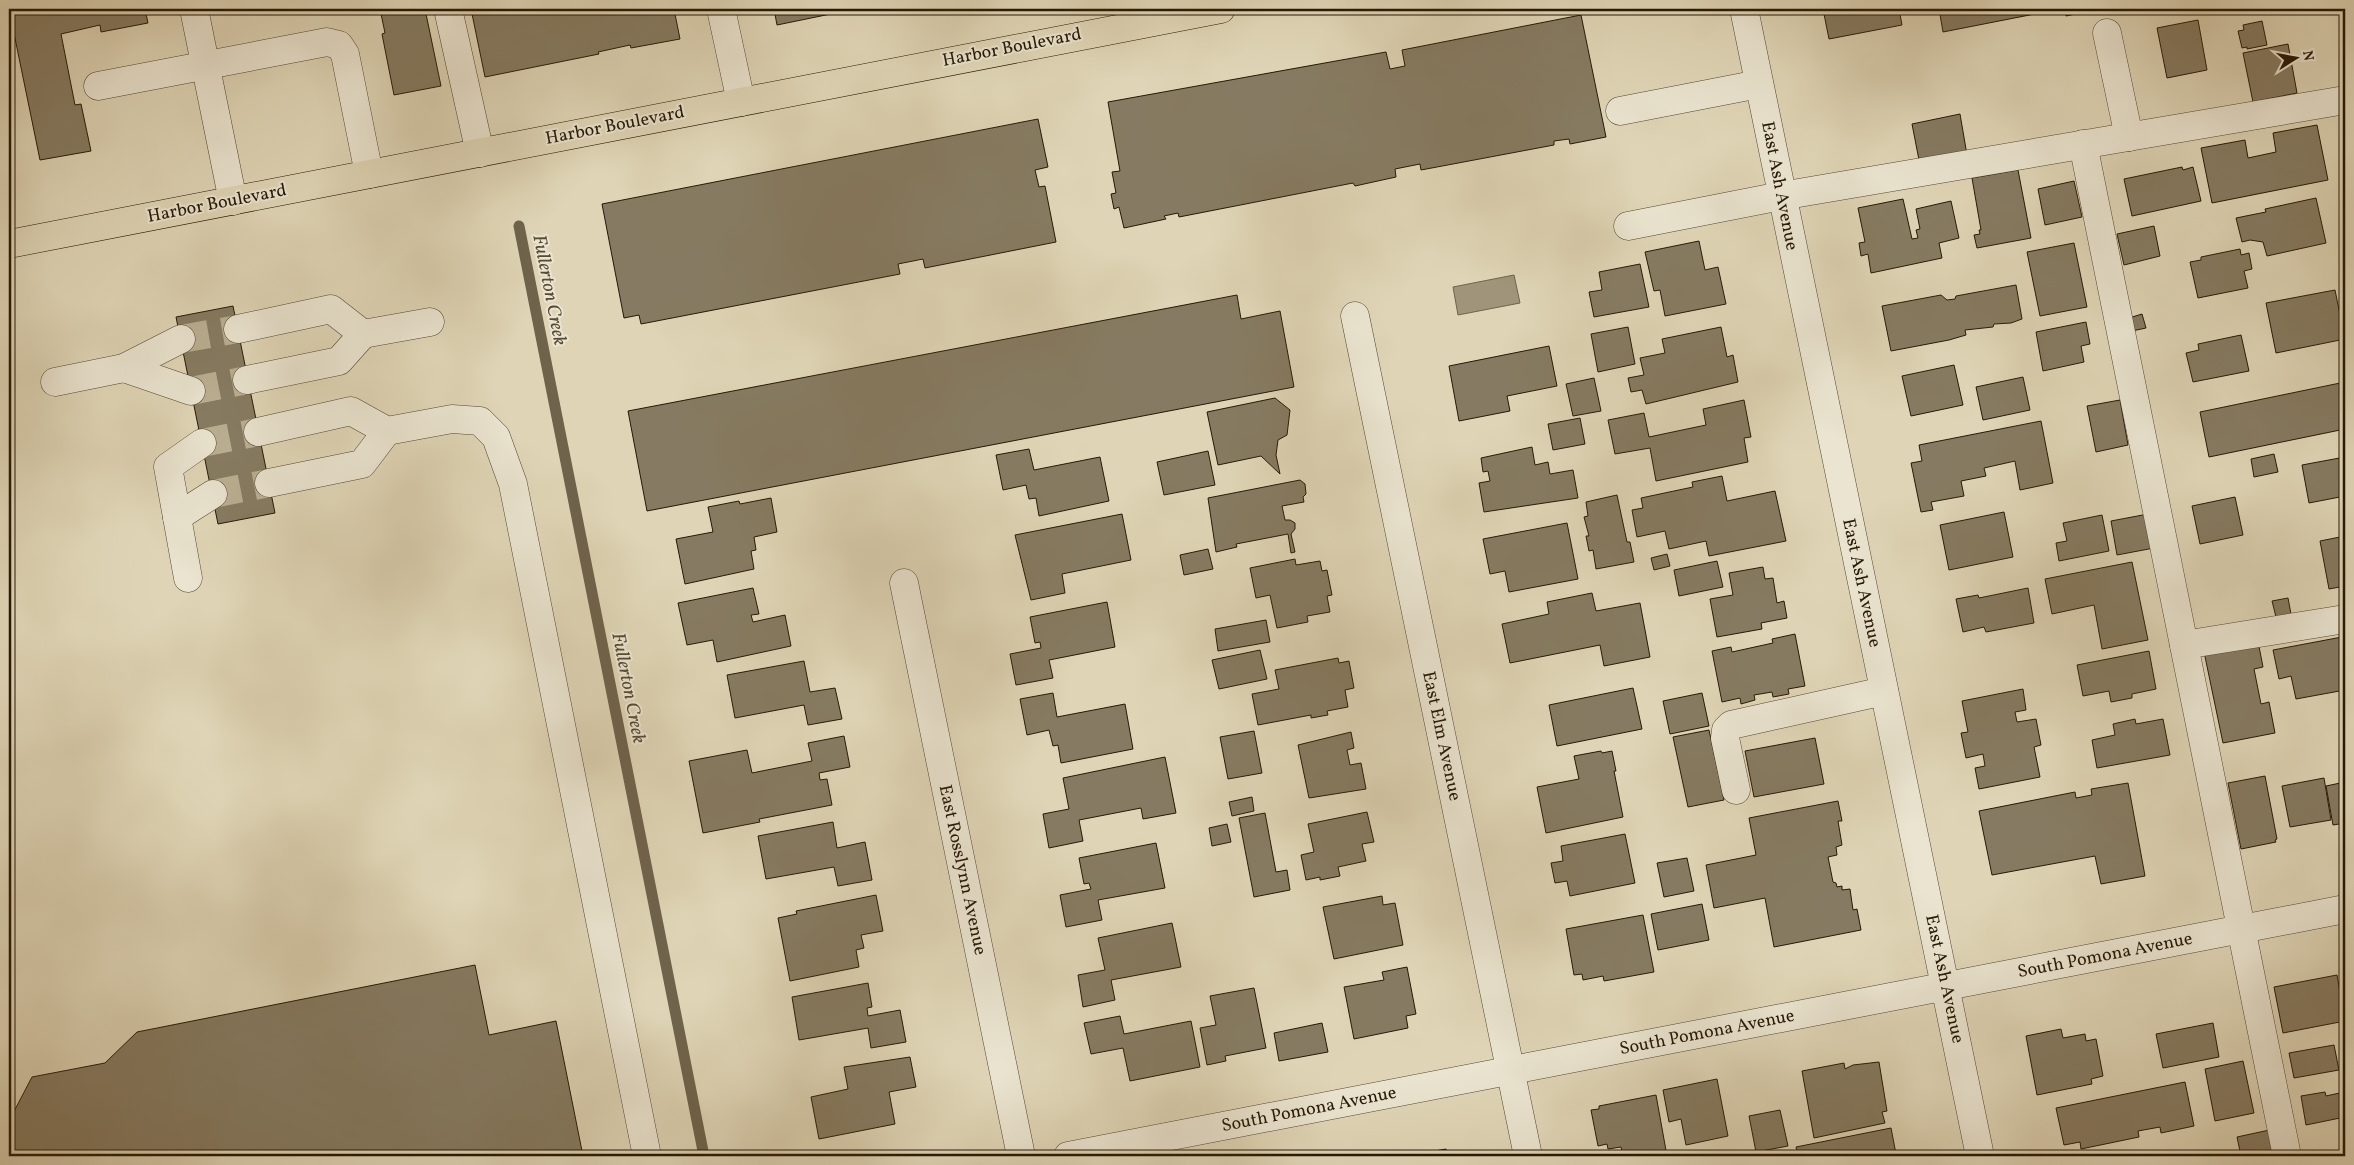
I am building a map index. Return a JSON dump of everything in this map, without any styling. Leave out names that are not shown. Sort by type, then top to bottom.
[{"type":"main road","name":"Harbor Boulevard","points":[[9,244],[1221,9]]},
{"type":"street","points":[[194,9],[233,201]]},
{"type":"street","points":[[448,9],[480,153]]},
{"type":"street","points":[[721,9],[740,102]]},
{"type":"street","name":"East Ash Avenue","points":[[1744,9],[1980,1156]]},
{"type":"street","points":[[2107,33],[2129,137]]},
{"type":"street","points":[[98,86],[206,67],[327,42],[339,45],[345,54],[369,174]]},
{"type":"street","points":[[1620,111],[1759,84]]},
{"type":"street","points":[[1628,226],[1781,196],[2345,100]]},
{"type":"street","points":[[2083,144],[2287,1156]]},
{"type":"street","points":[[238,329],[331,309],[363,334]]},
{"type":"street","name":"East Elm Avenue","points":[[1355,316],[1528,1156]]},
{"type":"street","points":[[247,380],[339,361],[363,334],[430,322]]},
{"type":"street","points":[[55,382],[124,368],[180,339]]},
{"type":"street","points":[[124,368],[191,391]]},
{"type":"street","points":[[258,432],[351,411],[387,431],[452,419],[480,421],[496,437],[514,484],[647,1156]]},
{"type":"street","points":[[269,483],[362,464],[387,431]]},
{"type":"street","points":[[188,578],[168,467],[202,443]]},
{"type":"street","points":[[177,517],[212,494]]},
{"type":"street","name":"East Rosslynn Avenue","points":[[904,583],[1021,1156]]},
{"type":"street","points":[[2184,645],[2345,619]]},
{"type":"street","points":[[1736,790],[1725,738],[1726,730],[1731,725],[1884,691]]},
{"type":"street","name":"South Pomona Avenue","points":[[1068,1156],[1510,1072],[2241,930],[2345,908]]},
{"type":"shaded area","points":[[1514,275],[1520,303],[1458,315],[1453,287]]},
{"type":"building","points":[[9,9],[145,9],[148,23],[101,32],[100,25],[61,34],[75,105],[81,104],[91,151],[40,160]]},
{"type":"building","points":[[380,9],[425,9],[441,86],[394,95],[382,34],[385,33]]},
{"type":"building","points":[[471,9],[674,9],[680,39],[631,48],[630,45],[598,52],[599,54],[485,77]]},
{"type":"building","points":[[774,9],[855,9],[777,25]]},
{"type":"building","points":[[1823,9],[1899,9],[1902,25],[1829,39]]},
{"type":"building","points":[[1939,9],[2055,9],[2055,10],[1943,32]]},
{"type":"building","points":[[2064,9],[2099,9],[2066,16]]},
{"type":"building","points":[[1581,15],[1606,137],[1570,144],[1569,139],[1554,141],[1554,145],[1421,170],[1420,164],[1395,169],[1396,177],[1355,186],[1353,183],[1179,217],[1178,213],[1164,216],[1166,219],[1124,228],[1119,207],[1114,209],[1111,194],[1116,193],[1112,172],[1120,171],[1108,102],[1386,52],[1390,69],[1405,66],[1402,50]]},
{"type":"building","points":[[2198,20],[2207,70],[2167,78],[2157,28]]},
{"type":"building","points":[[2262,21],[2267,45],[2247,49],[2247,47],[2242,48],[2238,31],[2244,30],[2243,25]]},
{"type":"building","points":[[2288,44],[2297,93],[2253,102],[2243,53]]},
{"type":"building","points":[[1960,114],[1967,155],[1920,165],[1912,124]]},
{"type":"building","points":[[1038,119],[1048,167],[1035,170],[1039,187],[1045,186],[1056,242],[925,268],[923,259],[898,264],[900,274],[641,324],[639,315],[624,318],[602,204]]},
{"type":"building","points":[[2317,125],[2328,180],[2212,203],[2201,148],[2245,140],[2248,158],[2276,152],[2273,133]]},
{"type":"building","points":[[2182,167],[2183,170],[2193,167],[2201,201],[2132,216],[2124,179]]},
{"type":"building","points":[[2018,170],[2031,238],[1977,248],[1974,235],[1980,234],[1979,230],[1981,230],[1972,178]]},
{"type":"building","points":[[2074,181],[2082,217],[2045,225],[2038,189]]},
{"type":"building","points":[[2316,198],[2326,243],[2267,256],[2263,242],[2250,240],[2242,242],[2236,218],[2266,212],[2265,209]]},
{"type":"building","points":[[1903,199],[1912,239],[1918,238],[1916,230],[1920,229],[1916,209],[1951,201],[1959,238],[1939,243],[1942,258],[1871,273],[1868,254],[1861,256],[1859,243],[1865,242],[1858,208]]},
{"type":"building","points":[[2154,226],[2160,256],[2124,265],[2117,234]]},
{"type":"building","points":[[1699,241],[1705,270],[1718,267],[1726,304],[1665,316],[1660,290],[1654,291],[1645,252]]},
{"type":"building","points":[[2074,243],[2087,307],[2040,316],[2027,252]]},
{"type":"building","points":[[2240,249],[2241,255],[2249,253],[2252,269],[2244,271],[2248,288],[2198,298],[2190,262],[2201,260],[2201,257]]},
{"type":"building","points":[[1640,264],[1649,307],[1594,317],[1589,292],[1602,290],[1599,272]]},
{"type":"building","points":[[2016,285],[2022,319],[2011,323],[1994,324],[1993,327],[1965,330],[1966,335],[1949,340],[1891,351],[1882,306],[1941,295],[1947,300],[1955,299],[1956,296]]},
{"type":"building","points":[[2335,290],[2345,339],[2276,353],[2266,303]]},
{"type":"building","points":[[1237,295],[1241,319],[1280,311],[1294,387],[647,511],[628,411]]},
{"type":"building","points":[[233,306],[275,513],[218,524],[176,317]]},
{"type":"building","points":[[2142,314],[2146,328],[2132,331],[2129,318]]},
{"type":"building","points":[[2086,322],[2090,344],[2081,346],[2084,362],[2043,371],[2036,332]]},
{"type":"building","points":[[1628,327],[1635,364],[1598,372],[1591,334]]},
{"type":"building","points":[[1721,327],[1727,357],[1733,355],[1738,382],[1646,404],[1642,390],[1631,392],[1628,378],[1644,375],[1640,358],[1665,353],[1662,339]]},
{"type":"building","points":[[2241,335],[2249,371],[2193,382],[2186,353],[2199,350],[2198,344]]},
{"type":"building","points":[[1549,346],[1557,386],[1507,396],[1510,411],[1459,421],[1449,366]]},
{"type":"building","points":[[1954,365],[1963,405],[1911,416],[1902,376]]},
{"type":"building","points":[[2023,377],[2030,410],[1983,420],[1976,387]]},
{"type":"building","points":[[1594,378],[1601,411],[1573,416],[1566,384]]},
{"type":"building","points":[[2345,382],[2345,429],[2209,457],[2200,412]]},
{"type":"building","points":[[1275,398],[1290,410],[1287,435],[1278,440],[1276,455],[1280,474],[1261,456],[1218,465],[1207,412]]},
{"type":"building","points":[[1744,400],[1751,437],[1744,438],[1748,462],[1656,481],[1650,448],[1615,454],[1608,420],[1644,413],[1649,437],[1706,425],[1703,409]]},
{"type":"building","points":[[2120,400],[2128,445],[2096,452],[2087,406]]},
{"type":"building","points":[[1580,418],[1585,444],[1553,450],[1548,424]]},
{"type":"building","points":[[2041,421],[2053,483],[2020,490],[2015,461],[1984,468],[1986,476],[1961,481],[1964,496],[1931,502],[1933,510],[1921,512],[1911,463],[1922,461],[1919,445]]},
{"type":"building","points":[[1532,447],[1535,465],[1548,462],[1550,474],[1573,470],[1578,498],[1484,512],[1479,483],[1490,481],[1488,471],[1483,472],[1481,458]]},
{"type":"building","points":[[1029,449],[1034,470],[1100,457],[1109,501],[1039,516],[1036,498],[1029,499],[1026,485],[1003,490],[996,455]]},
{"type":"building","points":[[1208,451],[1215,485],[1164,495],[1157,462]]},
{"type":"building","points":[[2274,454],[2278,472],[2254,477],[2251,459]]},
{"type":"building","points":[[2345,457],[2345,496],[2309,503],[2302,465]]},
{"type":"building","points":[[1722,476],[1727,501],[1775,491],[1786,541],[1709,556],[1706,541],[1669,549],[1665,531],[1637,537],[1632,510],[1643,508],[1641,498],[1693,487],[1692,482]]},
{"type":"building","points":[[1300,480],[1305,484],[1306,494],[1303,497],[1304,502],[1282,506],[1285,520],[1295,523],[1295,529],[1291,534],[1295,552],[1291,553],[1288,534],[1236,544],[1237,547],[1216,552],[1208,498]]},
{"type":"building","points":[[1617,495],[1627,542],[1630,542],[1634,562],[1596,569],[1593,550],[1589,551],[1586,536],[1589,536],[1584,517],[1588,516],[1586,502]]},
{"type":"building","points":[[2235,497],[2243,535],[2200,544],[2192,506]]},
{"type":"building","points":[[771,498],[777,532],[754,537],[756,550],[751,551],[754,569],[685,584],[676,539],[713,532],[708,507],[739,501],[740,504]]},
{"type":"building","points":[[2004,512],[2013,557],[1949,570],[1940,525]]},
{"type":"building","points":[[1122,514],[1131,560],[1062,574],[1065,593],[1031,600],[1015,535]]},
{"type":"building","points":[[2148,514],[2154,548],[2117,555],[2111,521]]},
{"type":"building","points":[[2102,515],[2109,551],[2059,561],[2056,543],[2067,541],[2063,523]]},
{"type":"building","points":[[1567,523],[1578,579],[1509,592],[1505,571],[1490,574],[1483,539]]},
{"type":"building","points":[[2345,536],[2345,586],[2329,589],[2320,541]]},
{"type":"building","points":[[1208,549],[1213,569],[1184,575],[1180,555]]},
{"type":"building","points":[[1667,554],[1670,566],[1654,570],[1651,558]]},
{"type":"building","points":[[1295,559],[1296,565],[1320,561],[1322,571],[1327,570],[1332,595],[1327,596],[1330,612],[1307,616],[1308,622],[1277,628],[1270,595],[1256,598],[1250,568]]},
{"type":"building","points":[[1717,561],[1723,587],[1679,596],[1674,570]]},
{"type":"building","points":[[2132,562],[2148,640],[2102,649],[2094,605],[2052,614],[2045,579]]},
{"type":"building","points":[[1763,567],[1765,579],[1773,578],[1777,603],[1784,601],[1787,618],[1761,623],[1762,629],[1717,637],[1710,599],[1733,595],[1729,573]]},
{"type":"building","points":[[753,588],[759,614],[751,615],[753,622],[785,615],[791,646],[717,662],[713,640],[687,645],[678,603]]},
{"type":"building","points":[[2028,588],[2034,623],[1986,632],[1984,627],[1963,632],[1956,599],[1978,595],[1979,598]]},
{"type":"building","points":[[1592,593],[1596,611],[1640,603],[1650,657],[1604,666],[1600,645],[1510,663],[1502,624],[1549,614],[1547,602]]},
{"type":"building","points":[[2288,598],[2291,614],[2276,617],[2272,601]]},
{"type":"building","points":[[1107,602],[1115,647],[1049,660],[1053,678],[1016,685],[1010,654],[1041,648],[1040,642],[1035,643],[1030,617]]},
{"type":"building","points":[[1266,620],[1270,642],[1218,651],[1215,629]]},
{"type":"building","points":[[1795,634],[1805,686],[1788,689],[1789,694],[1773,697],[1772,692],[1754,695],[1755,700],[1741,704],[1740,698],[1722,702],[1712,651],[1731,647],[1732,652],[1773,643],[1772,639]]},
{"type":"building","points":[[2257,636],[2263,667],[2254,669],[2261,704],[2269,702],[2275,733],[2223,743],[2203,647]]},
{"type":"building","points":[[2342,637],[2345,653],[2345,690],[2296,699],[2291,676],[2279,679],[2273,650]]},
{"type":"building","points":[[1260,650],[1267,679],[1219,689],[1212,660]]},
{"type":"building","points":[[2149,651],[2156,689],[2132,694],[2132,698],[2111,702],[2109,691],[2083,696],[2077,665]]},
{"type":"building","points":[[1338,658],[1339,663],[1349,661],[1354,688],[1345,690],[1348,707],[1327,711],[1328,715],[1311,718],[1311,715],[1258,725],[1252,694],[1279,689],[1275,670]]},
{"type":"building","points":[[804,661],[810,692],[835,688],[842,719],[808,725],[804,705],[735,718],[727,675]]},
{"type":"building","points":[[1633,688],[1642,729],[1557,746],[1549,705]]},
{"type":"building","points":[[2023,689],[2026,710],[2015,712],[2017,722],[2036,719],[2041,745],[2034,747],[2040,777],[1979,789],[1975,768],[1985,766],[1983,754],[1966,758],[1961,733],[1968,732],[1962,701]]},
{"type":"building","points":[[1053,693],[1057,717],[1125,704],[1133,749],[1061,763],[1058,745],[1053,746],[1049,730],[1027,735],[1020,699]]},
{"type":"building","points":[[1702,693],[1709,726],[1670,734],[1663,701]]},
{"type":"building","points":[[2135,719],[2136,724],[2163,719],[2170,755],[2097,768],[2092,740],[2115,735],[2113,724]]},
{"type":"building","points":[[1709,730],[1724,800],[1688,807],[1673,737]]},
{"type":"building","points":[[1254,731],[1262,773],[1228,779],[1220,737]]},
{"type":"building","points":[[1351,732],[1354,748],[1347,750],[1350,765],[1361,763],[1366,789],[1309,798],[1298,745]]},
{"type":"building","points":[[844,736],[850,767],[819,773],[820,780],[827,779],[832,805],[759,819],[760,822],[703,833],[689,761],[747,750],[752,773],[812,761],[808,743]]},
{"type":"building","points":[[1815,738],[1824,784],[1754,797],[1745,751]]},
{"type":"building","points":[[1601,751],[1602,753],[1612,751],[1623,817],[1546,833],[1537,787],[1579,779],[1574,756]]},
{"type":"building","points":[[1165,757],[1176,813],[1143,819],[1141,808],[1079,820],[1083,841],[1049,848],[1043,814],[1069,809],[1063,778]]},
{"type":"building","points":[[2265,776],[2277,839],[2275,840],[2276,842],[2241,849],[2228,783]]},
{"type":"building","points":[[2324,778],[2331,820],[2290,827],[2282,786]]},
{"type":"building","points":[[2345,782],[2345,823],[2333,825],[2326,786]]},
{"type":"building","points":[[2128,783],[2145,876],[2101,884],[2095,856],[1992,875],[1979,811],[2075,792],[2076,798],[2092,795],[2091,789]]},
{"type":"building","points":[[1252,797],[1254,811],[1232,816],[1229,802]]},
{"type":"building","points":[[1838,801],[1842,821],[1838,821],[1842,845],[1836,847],[1837,855],[1828,857],[1833,882],[1836,883],[1837,887],[1842,886],[1842,890],[1850,889],[1853,910],[1857,909],[1861,930],[1774,947],[1765,898],[1714,908],[1706,865],[1756,855],[1749,818]]},
{"type":"building","points":[[1367,812],[1374,842],[1362,844],[1366,861],[1338,867],[1340,876],[1320,880],[1320,877],[1306,880],[1301,855],[1314,852],[1308,824]]},
{"type":"building","points":[[1265,813],[1276,872],[1287,870],[1290,890],[1254,897],[1239,818]]},
{"type":"building","points":[[833,822],[837,848],[865,842],[872,880],[838,886],[834,867],[766,879],[758,836]]},
{"type":"building","points":[[1227,824],[1231,842],[1212,846],[1209,828]]},
{"type":"building","points":[[1625,834],[1635,883],[1570,896],[1567,881],[1555,883],[1551,863],[1563,861],[1561,846]]},
{"type":"building","points":[[1156,843],[1165,888],[1098,900],[1102,920],[1066,927],[1060,895],[1091,889],[1089,883],[1084,884],[1079,858]]},
{"type":"building","points":[[1687,858],[1694,891],[1664,897],[1657,863]]},
{"type":"building","points":[[876,895],[883,931],[861,935],[864,948],[856,950],[859,967],[790,981],[778,918],[797,914],[796,911]]},
{"type":"building","points":[[1382,896],[1383,905],[1395,903],[1403,945],[1334,959],[1323,907]]},
{"type":"building","points":[[1702,904],[1709,940],[1658,950],[1651,914]]},
{"type":"building","points":[[1643,915],[1654,972],[1604,981],[1603,976],[1583,980],[1582,974],[1574,975],[1566,929]]},
{"type":"building","points":[[1172,923],[1181,967],[1111,980],[1115,1000],[1083,1007],[1078,975],[1105,970],[1098,938]]},
{"type":"building","points":[[475,965],[489,1035],[556,1021],[583,1156],[12,1156],[9,1121],[32,1077],[105,1063],[137,1032]]},
{"type":"building","points":[[1407,967],[1416,1014],[1406,1016],[1408,1028],[1354,1039],[1344,987],[1384,980],[1382,972]]},
{"type":"building","points":[[2337,975],[2345,1021],[2283,1033],[2274,987]]},
{"type":"building","points":[[868,983],[872,1007],[867,1008],[868,1016],[900,1010],[906,1042],[871,1048],[868,1028],[799,1040],[792,997]]},
{"type":"building","points":[[1254,988],[1266,1048],[1225,1056],[1226,1061],[1207,1065],[1200,1028],[1216,1025],[1210,996]]},
{"type":"building","points":[[1120,1016],[1124,1034],[1191,1021],[1200,1067],[1130,1081],[1123,1048],[1091,1054],[1084,1023]]},
{"type":"building","points":[[1322,1023],[1328,1052],[1279,1061],[1274,1033]]},
{"type":"building","points":[[2213,1023],[2219,1057],[2163,1068],[2156,1034]]},
{"type":"building","points":[[2061,1029],[2063,1038],[2085,1034],[2086,1041],[2096,1039],[2103,1076],[2091,1079],[2092,1084],[2037,1095],[2026,1036]]},
{"type":"building","points":[[2334,1045],[2339,1070],[2294,1078],[2289,1053]]},
{"type":"building","points":[[910,1057],[916,1087],[889,1092],[895,1124],[819,1139],[811,1097],[848,1089],[844,1067]]},
{"type":"building","points":[[2243,1061],[2254,1113],[2215,1121],[2205,1069]]},
{"type":"building","points":[[1879,1062],[1887,1111],[1882,1112],[1885,1123],[1814,1138],[1802,1071],[1844,1063],[1845,1069],[1853,1065]]},
{"type":"building","points":[[1717,1079],[1728,1136],[1686,1145],[1681,1119],[1669,1122],[1663,1090]]},
{"type":"building","points":[[2185,1082],[2194,1126],[2161,1133],[2160,1127],[2138,1131],[2139,1137],[2081,1149],[2080,1142],[2064,1145],[2056,1108]]},
{"type":"building","points":[[2325,1092],[2326,1096],[2344,1092],[2345,1117],[2306,1125],[2301,1096]]},
{"type":"building","points":[[1656,1095],[1667,1156],[1623,1156],[1621,1147],[1608,1149],[1607,1144],[1598,1146],[1591,1110],[1599,1109],[1599,1106]]},
{"type":"building","points":[[1780,1110],[1788,1146],[1756,1152],[1749,1116]]},
{"type":"building","points":[[1891,1128],[1896,1154],[1887,1156],[1798,1156],[1796,1147]]},
{"type":"building","points":[[2274,1129],[2279,1156],[2241,1156],[2237,1137]]},
{"type":"building","points":[[1446,1149],[1448,1156],[1407,1156]]},
{"type":"waterway","name":"Fullerton Creek","points":[[519,226],[704,1156]]},
{"type":"tunnel","points":[[181,339],[238,329]]},
{"type":"tunnel","points":[[191,391],[247,380]]},
{"type":"tunnel","points":[[202,443],[258,432]]},
{"type":"tunnel","points":[[213,494],[269,483]]}]
